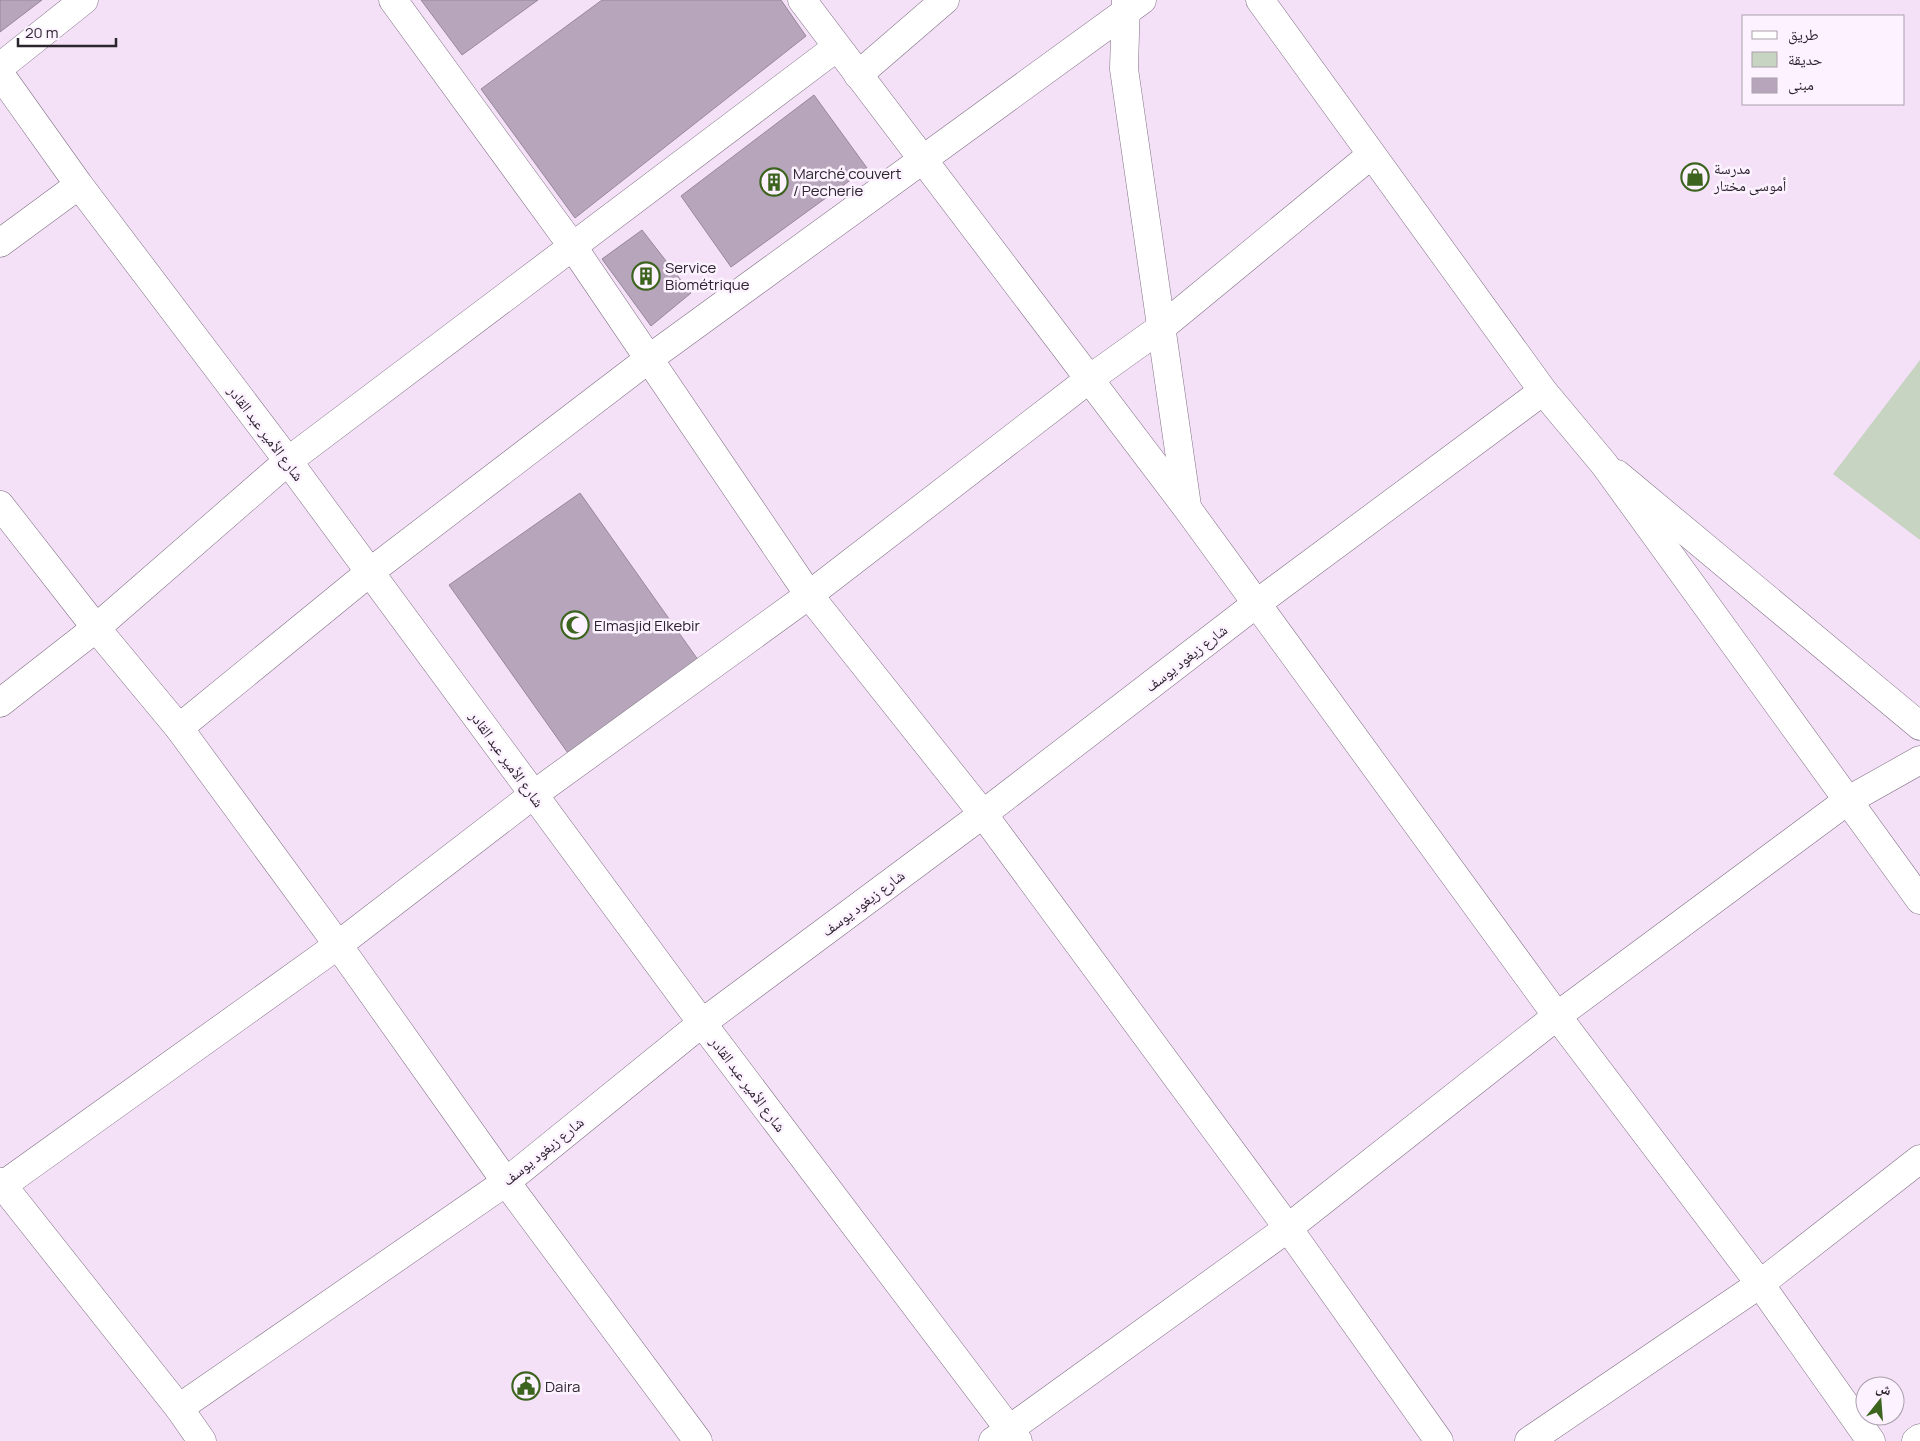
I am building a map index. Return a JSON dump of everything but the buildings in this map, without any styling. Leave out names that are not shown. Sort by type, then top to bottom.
[{"type":"street","points":[[0,67],[84,0]]},
{"type":"street","points":[[393,0],[573,247],[809,595],[983,814],[1288,1228],[1438,1441]]},
{"type":"street","points":[[802,0],[924,159],[1088,380],[1187,508],[1557,1016],[1760,1284],[1870,1441]]},
{"type":"street","points":[[858,75],[945,0]]},
{"type":"street","points":[[1260,0],[1543,391],[1604,464],[1920,900]]},
{"type":"street","points":[[179,728],[370,572],[650,358],[924,159],[1131,4]]},
{"type":"street","points":[[1131,4],[1124,69],[1187,508]]},
{"type":"street","points":[[0,703],[96,628],[288,461],[837,46]]},
{"type":"street","name":"شارع الأمير عبد القادر","points":[[0,74],[79,185],[288,461],[1007,1437]]},
{"type":"street","points":[[202,1441],[179,1408],[1,1184],[338,944],[533,795],[809,595],[1088,380],[1162,326],[1371,155]]},
{"type":"street","points":[[0,243],[79,185]]},
{"type":"street","name":"شارع زيغود يوسف","points":[[179,1408],[506,1182],[702,1023],[983,814],[1256,604],[1543,391]]},
{"type":"street","points":[[1604,464],[1920,726]]},
{"type":"street","points":[[0,505],[96,628],[179,728],[338,944],[506,1182],[698,1441]]},
{"type":"street","points":[[1007,1437],[1288,1228],[1557,1016],[1847,801],[1920,760]]},
{"type":"street","points":[[1529,1441],[1760,1284],[1920,1159]]},
{"type":"street","points":[[1916,1441],[1920,1438]]},
{"type":"green space","points":[[1920,360],[1920,540],[1833,474]]},
{"type":"place","name":"مدرسة أموسى مختار","points":[[1695,177]]},
{"type":"place","name":"Marché couvert / Pecherie","points":[[774,182]]},
{"type":"place","name":"Service Biométrique","points":[[646,276]]},
{"type":"place","name":"Elmasjid Elkebir","points":[[575,625]]},
{"type":"place","name":"Daira","points":[[526,1386]]}]
